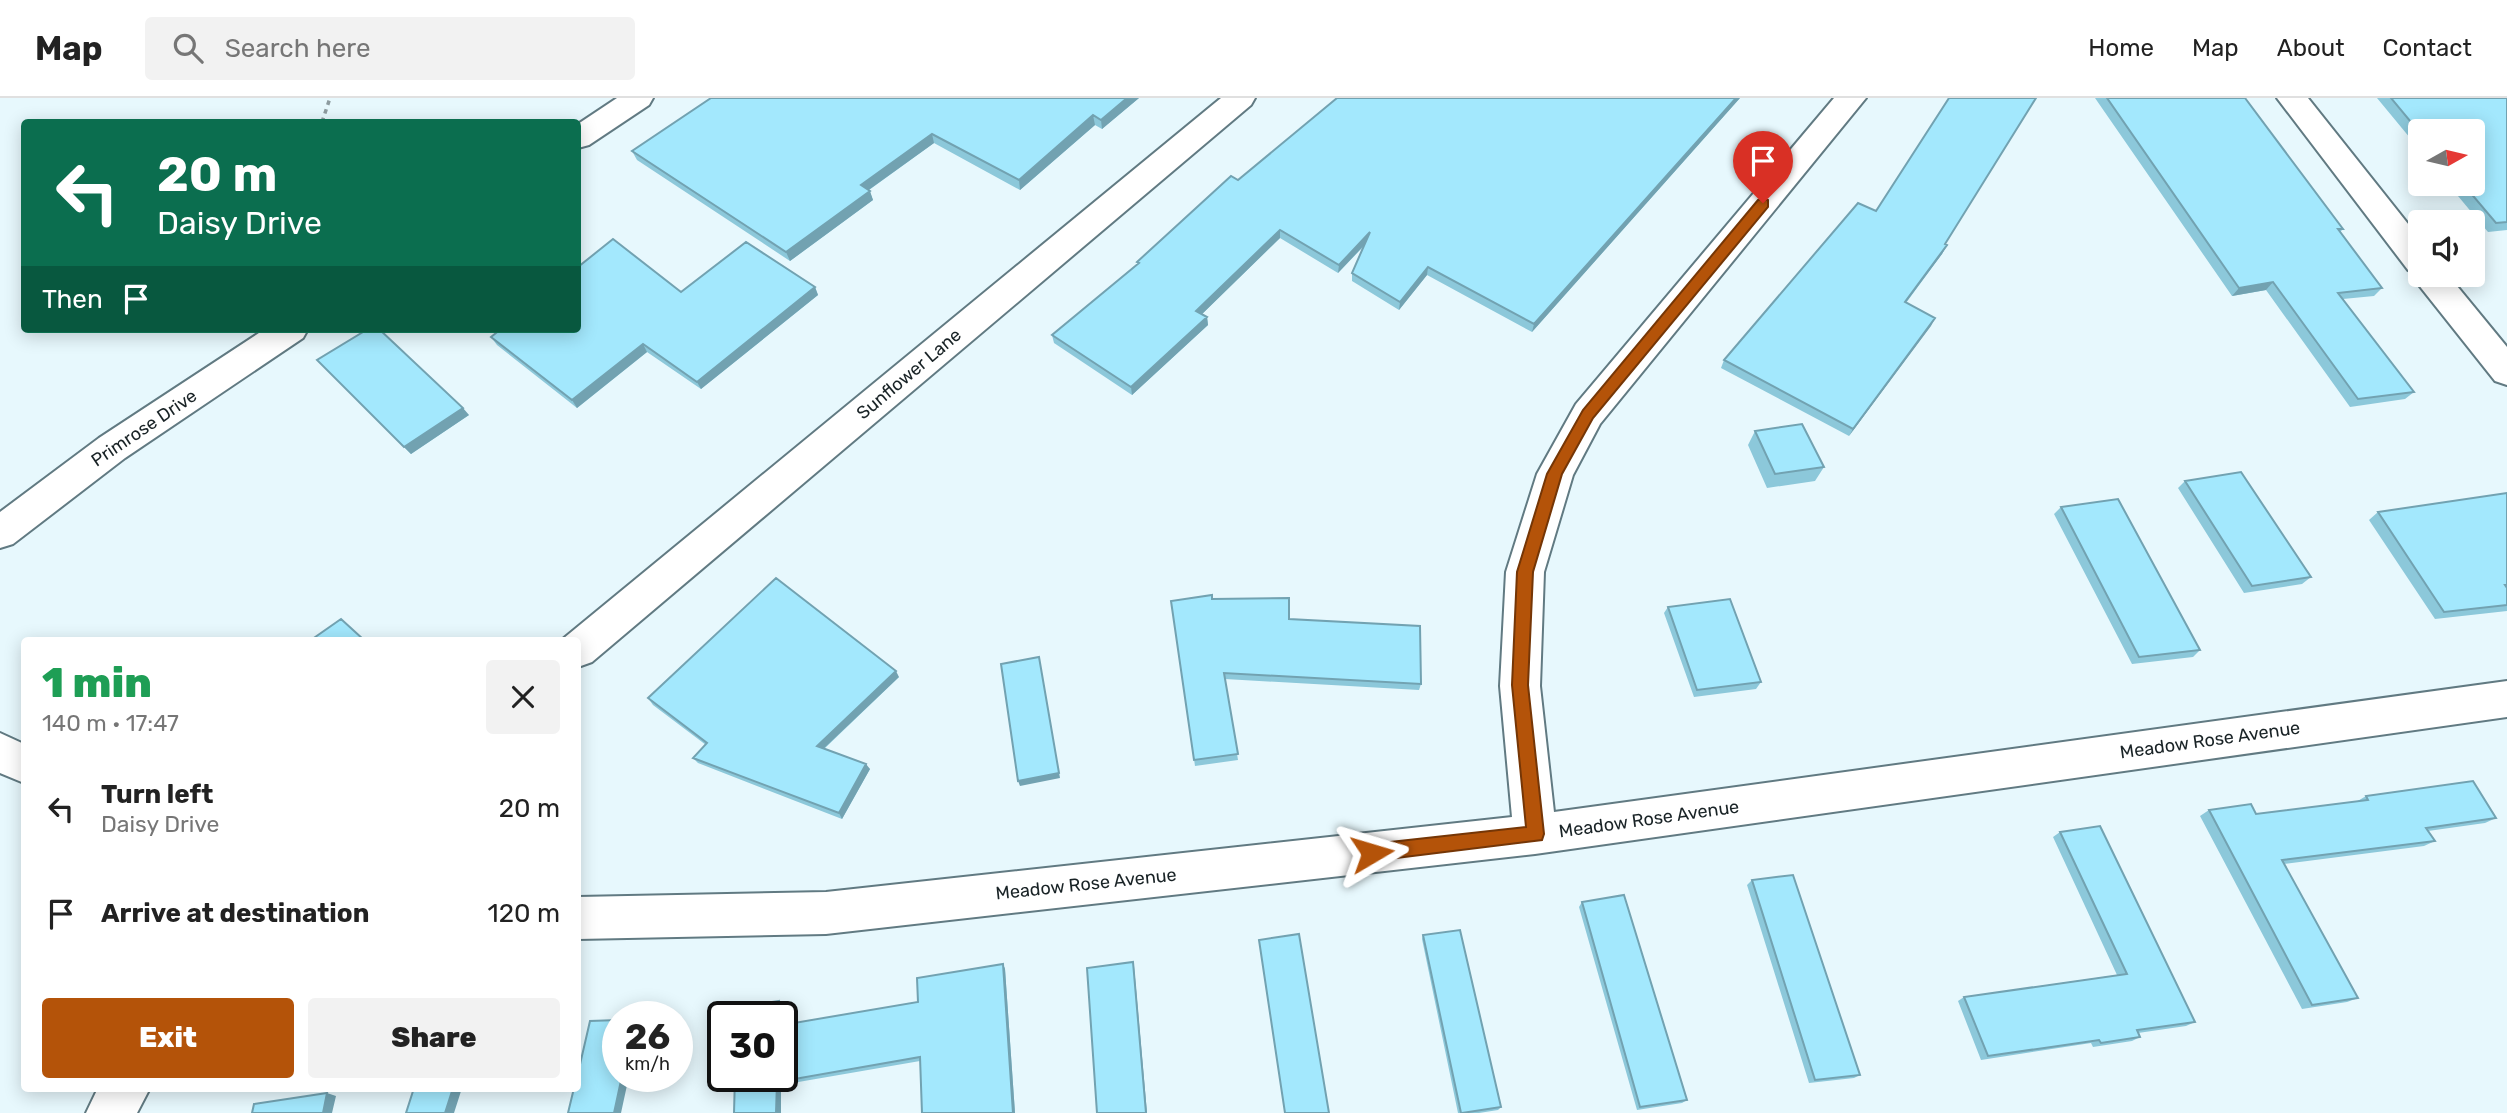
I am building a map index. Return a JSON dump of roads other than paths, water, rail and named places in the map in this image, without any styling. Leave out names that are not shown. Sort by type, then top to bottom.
[{"type":"street","points":[[581,136],[638,98]]},
{"type":"street","name":"Sunflower Lane","points":[[581,647],[1240,98]]},
{"type":"street","points":[[1535,834],[1520,685],[1525,572],[1555,474],[1588,414],[1851,98]]},
{"type":"street","points":[[2292,98],[2408,247]]},
{"type":"street","points":[[2440,287],[2507,372]]},
{"type":"street","name":"Primrose Drive","points":[[0,533],[112,448],[285,333]]},
{"type":"street","name":"Meadow Rose Avenue","points":[[581,918],[826,913],[1535,834],[2507,699]]},
{"type":"street","points":[[0,752],[21,762]]},
{"type":"street","points":[[109,1113],[124,1092]]}]
